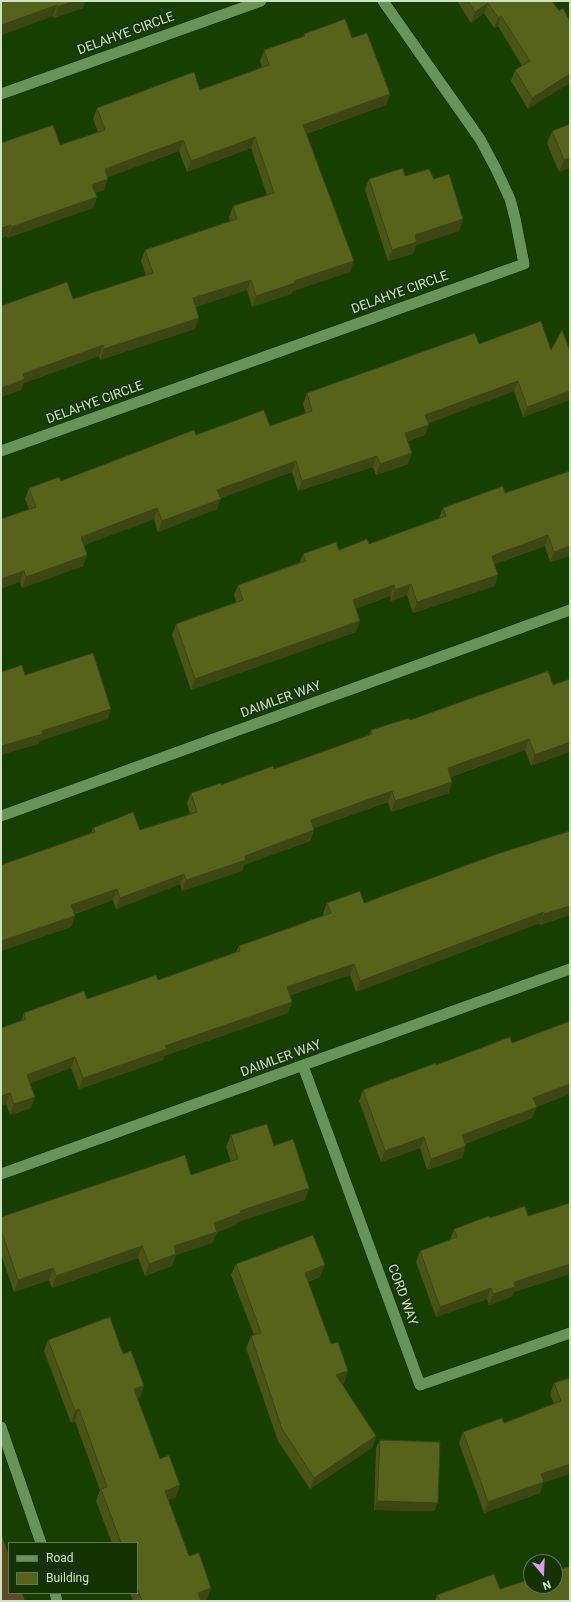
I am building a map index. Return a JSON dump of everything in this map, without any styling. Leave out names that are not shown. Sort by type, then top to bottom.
[{"type":"street","name":"DELAHYE CIRCLE","points":[[1,94],[261,1]]},
{"type":"street","name":"DELAHYE CIRCLE","points":[[1,451],[524,264],[510,199],[480,139],[383,1]]},
{"type":"street","name":"DAIMLER WAY","points":[[1,816],[570,610]]},
{"type":"street","name":"DAIMLER WAY","points":[[1,1174],[570,969]]},
{"type":"street","name":"CORD WAY","points":[[304,1066],[420,1385],[570,1333]]},
{"type":"street","points":[[1,1427],[41,1542]]},
{"type":"shaded area","points":[[1,1533],[8,1553],[8,1594],[22,1594],[25,1601],[1,1601]]},
{"type":"building","points":[[1,1],[74,1],[58,7],[57,5],[1,25]]},
{"type":"building","points":[[468,1],[552,1],[559,11],[563,8],[570,21],[570,74],[532,98],[515,70],[530,61],[501,16],[498,18],[488,3],[475,12]]},
{"type":"building","points":[[345,19],[352,38],[367,33],[390,94],[303,125],[354,261],[294,281],[295,283],[256,296],[251,280],[193,298],[199,318],[104,349],[103,345],[23,374],[25,379],[1,388],[1,306],[67,282],[73,299],[153,273],[145,250],[237,219],[233,206],[274,193],[255,137],[191,161],[183,140],[105,169],[108,179],[92,185],[97,197],[11,227],[11,225],[1,228],[1,143],[53,125],[60,145],[105,130],[97,108],[194,72],[200,90],[269,65],[264,50],[305,36],[304,34]]},
{"type":"building","points":[[570,124],[570,158],[564,160],[552,131]]},
{"type":"building","points":[[403,168],[405,176],[429,169],[434,179],[449,174],[463,219],[415,235],[417,242],[392,250],[369,179]]},
{"type":"building","points":[[541,321],[551,350],[562,330],[570,351],[570,391],[527,407],[518,381],[425,415],[429,425],[405,433],[412,453],[380,464],[377,456],[302,481],[296,461],[217,490],[221,499],[162,521],[157,508],[81,537],[87,555],[26,577],[24,571],[1,579],[1,519],[36,507],[29,488],[59,477],[61,481],[194,430],[196,435],[264,410],[270,426],[312,411],[307,393],[475,333],[479,344]]},
{"type":"building","points":[[570,471],[570,546],[554,552],[548,535],[492,556],[498,575],[417,602],[411,584],[395,590],[394,585],[353,600],[360,621],[195,679],[176,624],[243,600],[238,585],[306,561],[303,554],[336,542],[339,550],[367,539],[369,544],[446,516],[443,508],[503,486],[505,493]]},
{"type":"building","points":[[93,653],[111,709],[42,731],[43,734],[1,746],[1,672],[22,665],[25,675]]},
{"type":"building","points":[[548,671],[553,685],[570,679],[570,742],[535,755],[529,739],[448,768],[452,782],[395,801],[392,791],[311,820],[314,830],[245,856],[246,860],[186,880],[184,874],[120,898],[117,889],[71,905],[75,916],[1,941],[1,865],[95,832],[93,828],[133,812],[140,830],[197,812],[191,793],[221,783],[221,785],[273,766],[274,769],[372,734],[371,730],[409,718],[410,720]]},
{"type":"building","points":[[570,831],[570,906],[544,914],[544,912],[360,981],[354,964],[287,987],[292,1002],[165,1046],[167,1049],[83,1078],[75,1057],[27,1075],[35,1097],[14,1104],[10,1093],[1,1096],[1,1028],[26,1019],[24,1013],[84,991],[87,999],[156,975],[158,980],[240,951],[239,946],[331,913],[327,903],[360,891],[364,903],[497,854]]},
{"type":"building","points":[[570,1021],[570,1084],[533,1098],[537,1107],[462,1135],[466,1146],[431,1159],[424,1137],[385,1151],[363,1090],[436,1063],[436,1065],[510,1037],[512,1043]]},
{"type":"building","points":[[267,1124],[274,1146],[293,1139],[309,1188],[240,1211],[241,1213],[214,1223],[217,1232],[174,1246],[176,1254],[149,1264],[142,1246],[56,1276],[53,1268],[18,1280],[1,1230],[1,1217],[185,1155],[191,1175],[238,1159],[231,1135]]},
{"type":"building","points":[[570,1203],[570,1264],[514,1282],[515,1287],[493,1294],[491,1288],[440,1307],[420,1251],[457,1237],[454,1229],[489,1216],[490,1218],[525,1206],[528,1216]]},
{"type":"building","points":[[313,1235],[325,1265],[305,1273],[331,1344],[338,1342],[348,1371],[336,1375],[376,1436],[314,1478],[282,1429],[251,1336],[261,1333],[236,1264]]},
{"type":"building","points":[[110,1317],[123,1354],[131,1351],[144,1386],[134,1389],[160,1459],[169,1455],[180,1485],[165,1491],[189,1556],[199,1553],[211,1588],[198,1593],[201,1601],[142,1601],[138,1590],[138,1542],[121,1542],[101,1489],[107,1487],[79,1409],[75,1411],[48,1340]]},
{"type":"building","points":[[570,1378],[570,1464],[541,1474],[544,1482],[488,1502],[463,1432],[502,1418],[504,1423],[561,1401],[554,1383]]},
{"type":"building","points":[[380,1440],[440,1442],[438,1503],[377,1501]]},
{"type":"building","points":[[570,1566],[570,1601],[440,1601],[437,1595],[494,1574],[500,1589],[523,1582],[523,1594],[563,1594],[563,1568]]}]
